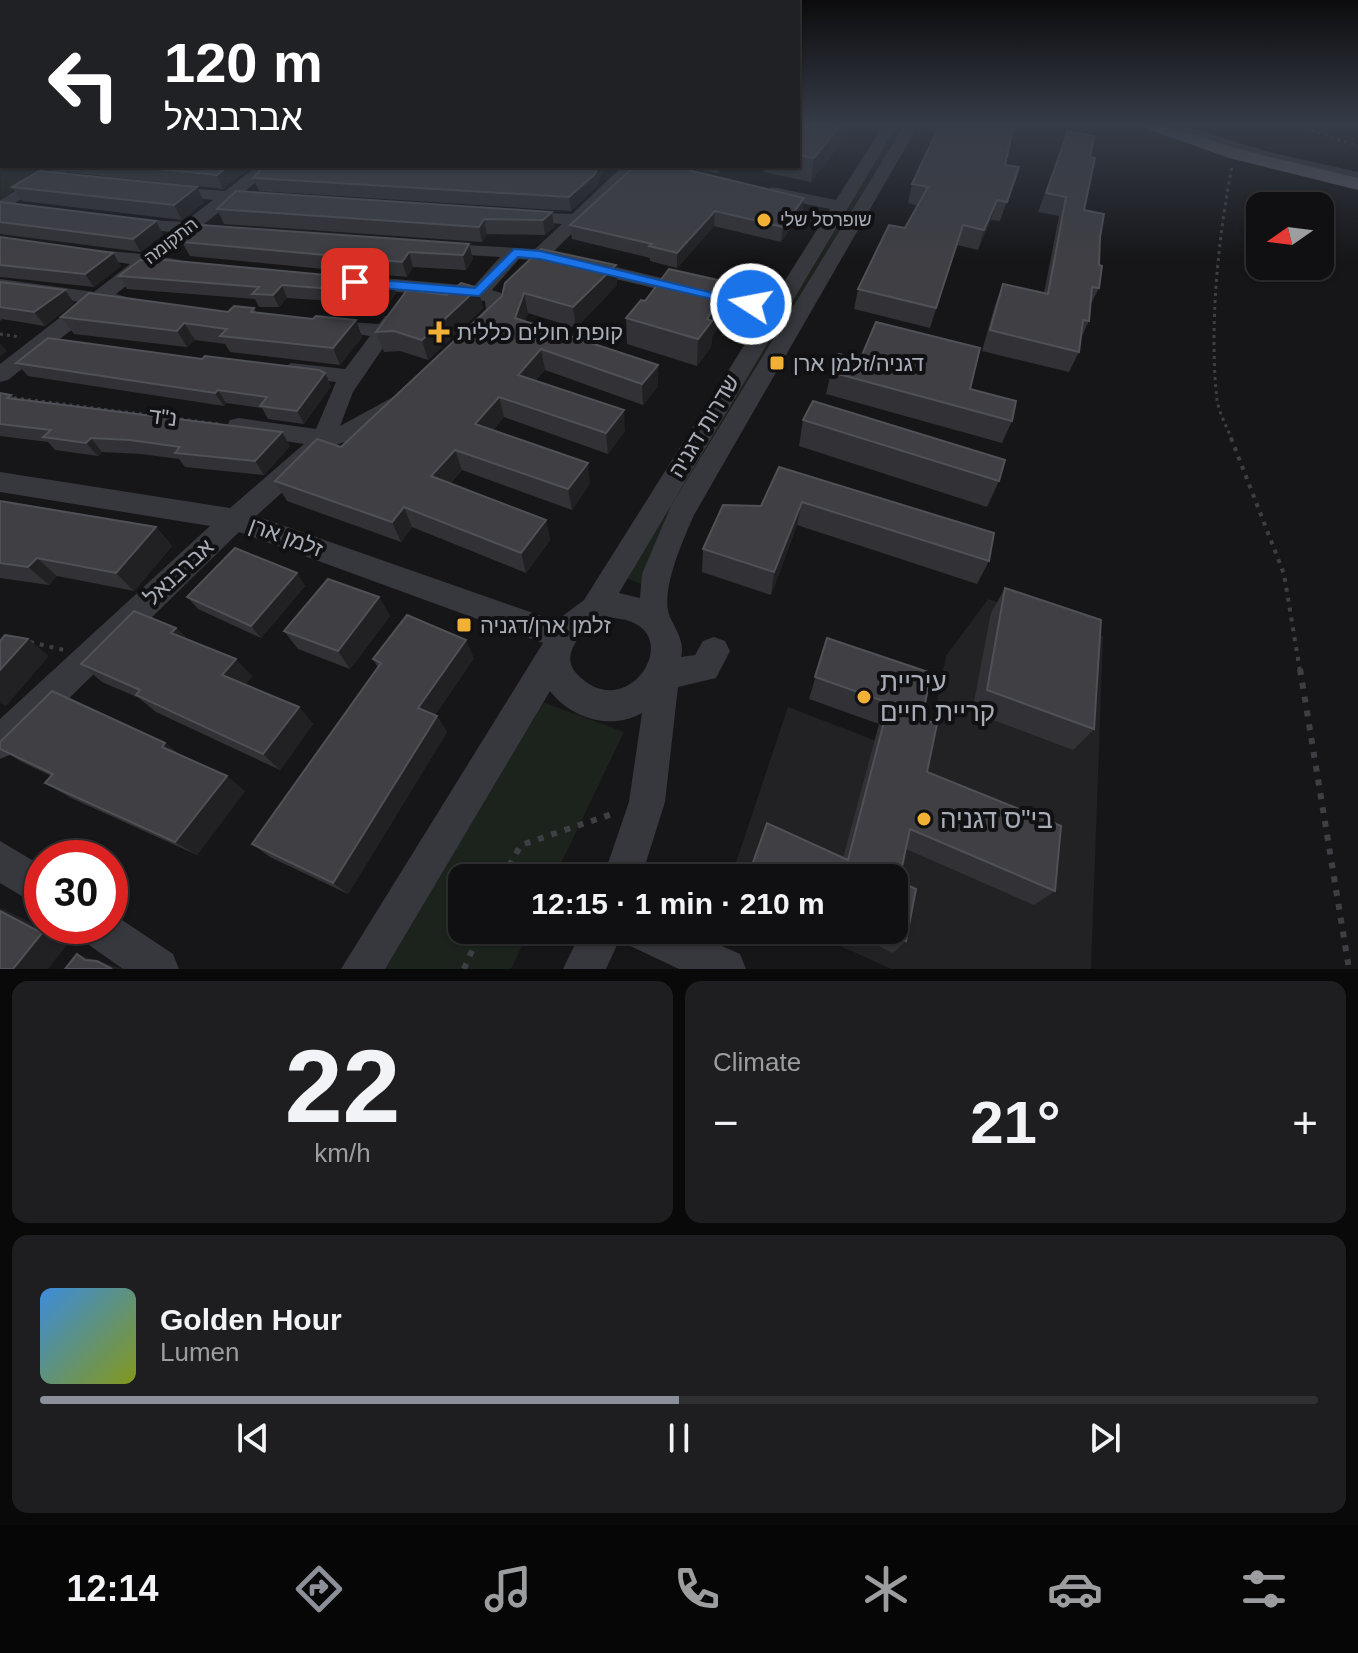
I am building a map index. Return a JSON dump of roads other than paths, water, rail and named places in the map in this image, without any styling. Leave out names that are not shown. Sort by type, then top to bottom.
[{"type":"main road","points":[[1298,169],[1358,184]]},
{"type":"street","points":[[0,207],[64,169]]},
{"type":"street","name":"התקומה","points":[[0,375],[263,169]]},
{"type":"street","points":[[540,255],[629,169]]},
{"type":"street","name":"שדרות דגניה","points":[[362,969],[568,624],[595,607],[862,169]]},
{"type":"street","name":"שדרות דגניה","points":[[627,864],[647,802],[668,645],[654,619],[656,574],[681,513],[885,169]]},
{"type":"street","points":[[1323,169],[1358,177]]},
{"type":"street","points":[[49,178],[79,181]]},
{"type":"street","points":[[750,188],[839,206]]},
{"type":"street","points":[[153,189],[291,201]]},
{"type":"street","points":[[0,207],[31,210]]},
{"type":"street","points":[[497,215],[576,220]]},
{"type":"street","points":[[109,220],[249,234]]},
{"type":"street","points":[[421,246],[540,255],[733,301],[778,304]]},
{"type":"street","points":[[58,249],[193,266]]},
{"type":"street","points":[[479,292],[514,253]]},
{"type":"street","points":[[335,280],[479,292],[494,297],[497,310],[465,342]]},
{"type":"street","points":[[0,285],[144,303]]},
{"type":"street","points":[[239,426],[326,439],[328,421],[352,377],[414,288]]},
{"type":"street","points":[[310,322],[385,331]]},
{"type":"street","points":[[45,340],[75,344]]},
{"type":"street","points":[[275,368],[352,377]]},
{"type":"street","name":"אברבנאל","points":[[0,742],[235,519],[326,439],[378,417],[415,389]]},
{"type":"street","name":"זלמן ארן","points":[[0,482],[235,519],[557,645]]},
{"type":"street","points":[[595,607],[627,605],[654,619]]},
{"type":"street","points":[[557,645],[557,672],[565,687],[579,699],[597,705],[616,706],[636,700],[652,689],[663,675],[705,668],[714,651]]},
{"type":"street","points":[[0,860],[24,877]]},
{"type":"street","points":[[122,944],[158,969]]},
{"type":"street","points":[[584,969],[596,944]]},
{"type":"street","points":[[671,944],[725,969]]},
{"type":"place","name":"שופרסל שלי","points":[[764,220]]},
{"type":"place","name":"קופת חולים כללית","points":[[439,332]]},
{"type":"place","name":"דגניה/זלמן ארן","points":[[777,363]]},
{"type":"place","name":"זלמן ארן/דגניה","points":[[464,625]]},
{"type":"place","name":"עיריית קריית חיים","points":[[864,697]]},
{"type":"place","name":"בי\"ס דגניה","points":[[924,819]]}]
